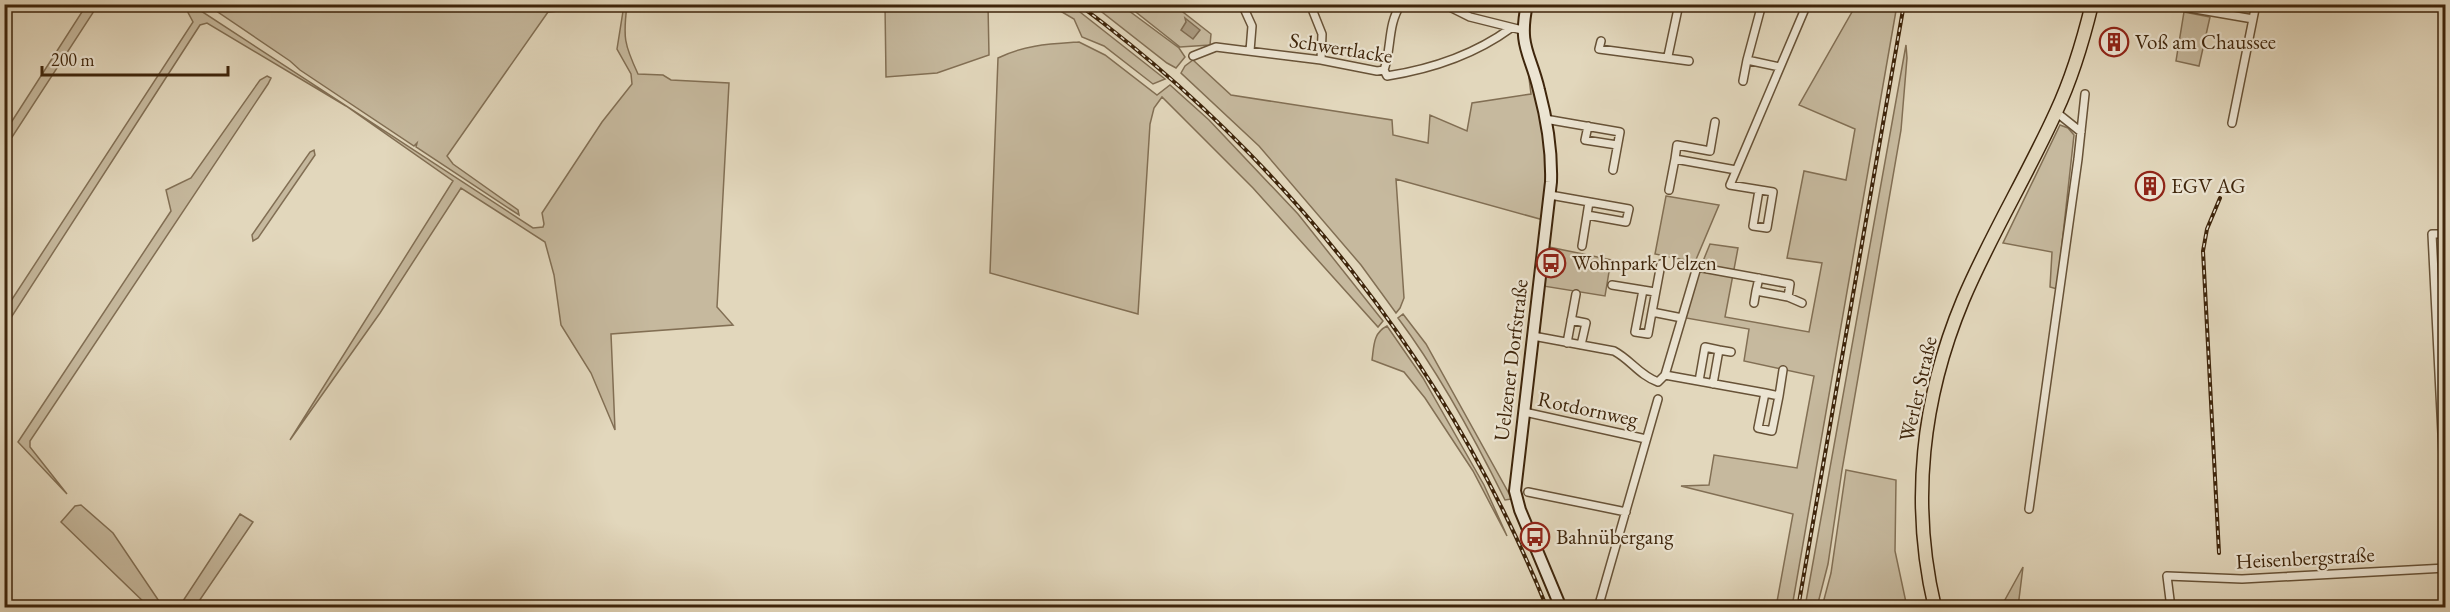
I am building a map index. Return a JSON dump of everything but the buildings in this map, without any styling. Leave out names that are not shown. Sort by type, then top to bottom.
[{"type":"main road","points":[[2056,112],[2079,50],[2092,4]]},
{"type":"main road","name":"Werler Straße","points":[[1935,608],[1926,560],[1921,495],[1924,445],[1930,404],[1943,353],[1963,298],[2056,112]]},
{"type":"street","points":[[1242,4],[1252,26],[1250,51]]},
{"type":"street","points":[[1310,4],[1323,34],[1321,60]]},
{"type":"street","points":[[1384,70],[1392,24],[1401,4]]},
{"type":"street","points":[[1444,4],[1470,17],[1517,29]]},
{"type":"street","name":"Uelzener Dorfstraße","points":[[1527,4],[1517,29],[1537,80],[1551,161],[1550,195],[1516,475],[1516,498],[1562,608]]},
{"type":"street","points":[[1668,57],[1679,4]]},
{"type":"street","points":[[1743,81],[1762,4]]},
{"type":"street","points":[[1759,190],[1753,226],[1767,228],[1773,192],[1730,185],[1807,4]]},
{"type":"street","points":[[2166,4],[2253,20]]},
{"type":"street","points":[[2232,123],[2256,4]]},
{"type":"street","name":"Schwertlacke","points":[[1193,56],[1216,47],[1321,60],[1377,71],[1384,70],[1387,76],[1437,66],[1517,29]]},
{"type":"street","points":[[1600,48],[1689,61]]},
{"type":"street","points":[[1748,60],[1780,68]]},
{"type":"street","points":[[2029,509],[2085,94]]},
{"type":"street","points":[[2056,112],[2081,132]]},
{"type":"street","points":[[1545,119],[1620,132],[1613,170]]},
{"type":"street","points":[[1707,165],[1715,122]]},
{"type":"street","points":[[1588,126],[1585,140],[1617,146]]},
{"type":"street","points":[[1669,190],[1677,145],[1710,151]]},
{"type":"street","points":[[1675,159],[1736,170]]},
{"type":"street","points":[[1550,195],[1629,209],[1626,222],[1587,215]]},
{"type":"street","points":[[1582,246],[1589,202]]},
{"type":"street","points":[[2445,234],[2432,234],[2445,513]]},
{"type":"street","points":[[1642,290],[1635,332],[1648,334],[1660,264]]},
{"type":"street","points":[[1533,336],[1614,351],[1625,357],[1646,378],[1658,382],[1665,375],[1697,267],[1790,284],[1788,297]]},
{"type":"street","points":[[1754,303],[1759,278]]},
{"type":"street","points":[[1612,285],[1655,292]]},
{"type":"street","points":[[1756,291],[1788,297],[1802,303]]},
{"type":"street","points":[[1567,343],[1576,294]]},
{"type":"street","points":[[1652,312],[1682,318]]},
{"type":"street","points":[[1571,320],[1586,323],[1581,345]]},
{"type":"street","points":[[1699,381],[1706,347],[1731,352]]},
{"type":"street","points":[[1713,384],[1719,350]]},
{"type":"street","points":[[1765,393],[1758,429],[1772,431],[1783,370]]},
{"type":"street","points":[[1665,375],[1779,396]]},
{"type":"street","points":[[1598,608],[1658,399]]},
{"type":"street","name":"Rotdornweg","points":[[1524,412],[1646,439]]},
{"type":"street","points":[[1528,492],[1626,513]]},
{"type":"street","name":"Heisenbergstraße","points":[[2171,608],[2167,576],[2242,579],[2445,568]]},
{"type":"shaded area","points":[[87,4],[98,5],[5,148],[5,132]]},
{"type":"shaded area","points":[[600,4],[603,7],[548,12],[447,156],[453,164],[518,210],[519,215],[416,147],[417,143],[414,146],[300,70],[212,8],[214,5]]},
{"type":"shaded area","points":[[184,5],[192,5],[533,228],[543,227],[542,213],[602,122],[632,84],[631,74],[617,49],[624,5],[627,5],[626,40],[638,74],[663,75],[671,80],[729,83],[717,307],[733,325],[611,334],[615,430],[591,373],[561,325],[554,275],[545,242],[461,188],[380,313],[290,440],[453,181],[346,106],[207,23],[200,25],[5,327],[5,310],[193,22]]},
{"type":"shaded area","points":[[885,5],[988,5],[989,55],[937,73],[886,77]]},
{"type":"shaded area","points":[[1050,5],[1071,5],[1165,79],[1153,84],[1104,46],[1082,37],[1074,19]]},
{"type":"shaded area","points":[[1093,5],[1121,5],[1179,48],[1185,57],[1176,68],[1167,63]]},
{"type":"shaded area","points":[[1127,5],[1187,5],[1183,12],[1211,34],[1210,45],[1180,47]]},
{"type":"shaded area","points":[[1856,5],[1897,5],[1792,607],[1776,607],[1793,514],[1681,486],[1709,485],[1714,455],[1797,468],[1814,376],[1744,361],[1749,329],[1686,318],[1699,271],[1710,244],[1738,248],[1725,317],[1809,332],[1822,263],[1787,258],[1804,171],[1846,180],[1855,129],[1799,105]]},
{"type":"shaded area","points":[[2184,12],[2210,17],[2199,66],[2176,61]]},
{"type":"shaded area","points":[[1185,18],[1200,30],[1193,39],[1181,30],[1186,22]]},
{"type":"shaded area","points":[[1079,42],[1105,55],[1157,95],[1170,85],[1209,120],[1298,214],[1383,321],[1378,327],[1253,188],[1162,97],[1154,108],[1150,124],[1138,314],[990,273],[998,58],[1027,48]]},
{"type":"shaded area","points":[[1906,45],[1901,130],[1828,564],[1817,607],[1805,607]]},
{"type":"shaded area","points":[[1193,60],[1231,95],[1392,120],[1393,135],[1428,143],[1430,115],[1467,131],[1472,103],[1531,94],[1529,78],[1537,80],[1545,119],[1547,221],[1396,179],[1404,298],[1396,313],[1361,265],[1259,146],[1181,73],[1185,66]]},
{"type":"shaded area","points":[[267,76],[271,78],[268,84],[30,441],[30,447],[67,494],[18,442],[171,211],[166,190],[191,178],[260,80]]},
{"type":"shaded area","points":[[2060,125],[2068,128],[2074,135],[2057,289],[2050,287],[2052,252],[2003,243]]},
{"type":"shaded area","points":[[314,150],[315,155],[258,238],[253,241],[252,235],[310,152]]},
{"type":"shaded area","points":[[1666,196],[1719,205],[1695,262],[1655,254]]},
{"type":"shaded area","points":[[1549,247],[1617,261],[1616,268],[1609,272],[1605,296],[1543,286]]},
{"type":"shaded area","points":[[1403,314],[1426,344],[1512,499],[1505,500],[1456,406],[1398,318]]},
{"type":"shaded area","points":[[1387,326],[1423,378],[1484,485],[1507,536],[1473,471],[1425,398],[1404,372],[1372,360],[1377,336]]},
{"type":"shaded area","points":[[1846,470],[1896,480],[1895,551],[1907,607],[1822,607],[1831,573]]},
{"type":"shaded area","points":[[81,505],[113,533],[163,607],[149,607],[61,522],[75,506]]},
{"type":"shaded area","points":[[240,514],[253,522],[195,607],[179,607]]},
{"type":"shaded area","points":[[2023,567],[2018,607],[2001,607]]},
{"type":"railway","points":[[1078,4],[1154,64],[1225,129],[1292,199],[1354,273],[1411,352],[1462,434],[1507,519],[1547,608]]},
{"type":"railway","points":[[1798,608],[1904,4]]},
{"type":"railway","points":[[2219,553],[2203,251],[2207,229],[2220,198]]},
{"type":"place","name":"Voß am Chaussee","points":[[2114,42]]},
{"type":"place","name":"EGV AG","points":[[2150,186]]},
{"type":"place","name":"Wohnpark Uelzen","points":[[1551,263]]},
{"type":"place","name":"Bahnübergang","points":[[1535,537]]}]
